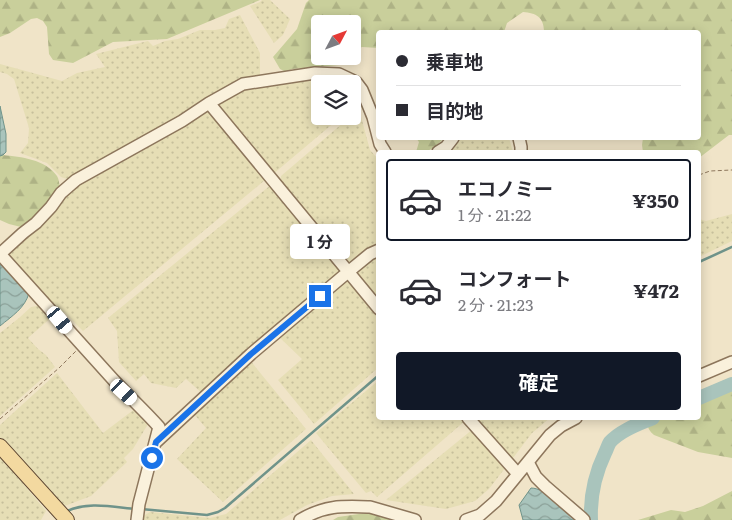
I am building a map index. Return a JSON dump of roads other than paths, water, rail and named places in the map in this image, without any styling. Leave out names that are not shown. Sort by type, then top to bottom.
[{"type":"main road","points":[[0,446],[63,516]]},
{"type":"street","points":[[137,520],[139,504],[159,427],[124,392],[0,254],[36,223],[61,193],[76,180],[182,121],[243,84],[314,73],[339,74],[356,82],[362,90],[376,129]]},
{"type":"street","points":[[209,103],[376,305]]},
{"type":"street","points":[[441,150],[451,140]]},
{"type":"street","points":[[156,442],[251,354],[348,272],[376,251]]},
{"type":"street","points":[[701,375],[732,362]]},
{"type":"street","points":[[470,420],[518,474]]},
{"type":"street","points":[[466,520],[480,515],[496,501],[550,435],[572,420]]},
{"type":"street","points":[[528,462],[536,477],[544,486],[584,520]]},
{"type":"street","points":[[300,520],[320,510],[332,507],[364,506],[415,520]]},
{"type":"water","points":[[0,106],[6,134],[6,152],[0,156]]},
{"type":"water","points":[[4,264],[29,293],[21,307],[0,326],[0,265]]},
{"type":"water","points":[[531,488],[549,495],[577,520],[523,520],[519,505]]},
{"type":"waterway","points":[[701,261],[732,247]]},
{"type":"waterway","points":[[141,509],[207,515],[218,512],[376,378]]},
{"type":"waterway","points":[[701,397],[732,384]]},
{"type":"waterway","points":[[591,520],[592,494],[596,477],[610,442],[625,431],[648,420]]},
{"type":"waterway","points":[[65,512],[91,506],[136,509]]}]
